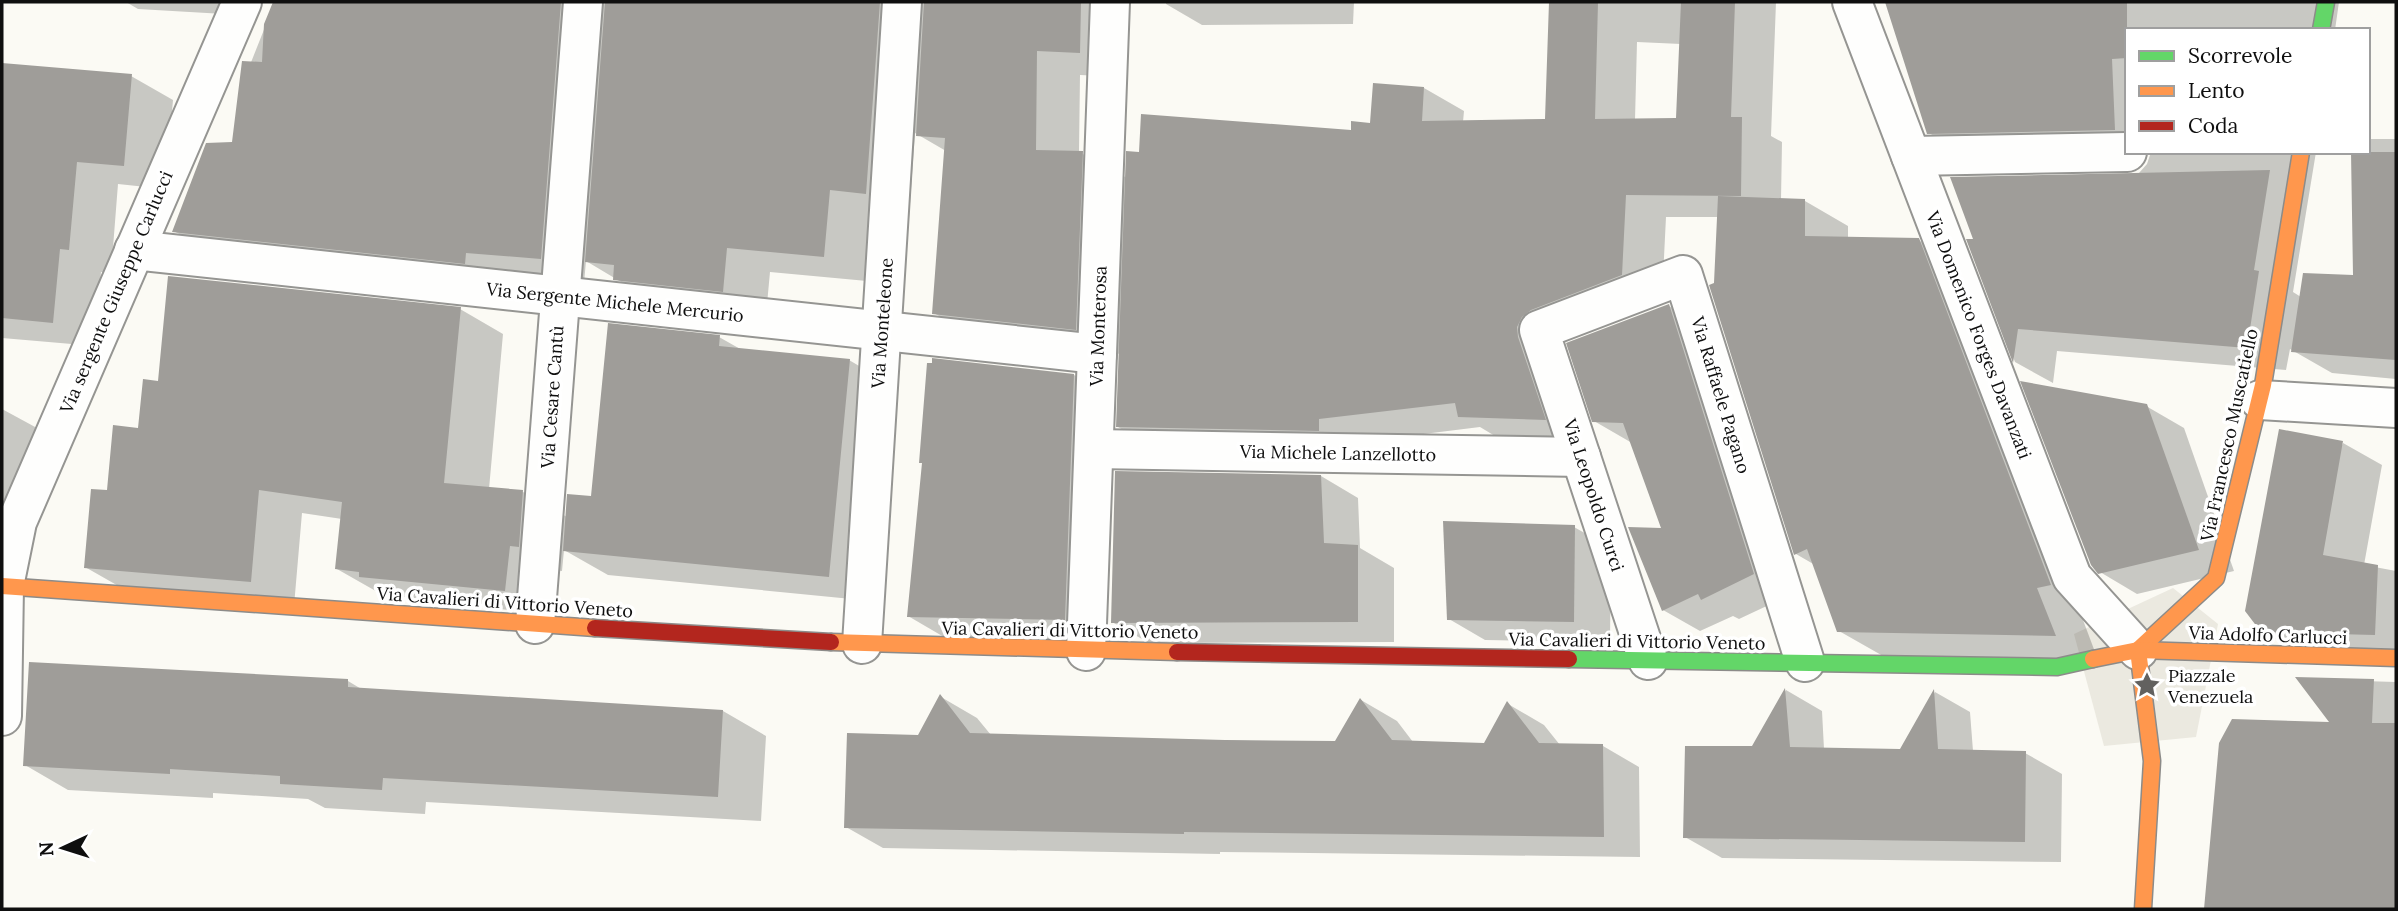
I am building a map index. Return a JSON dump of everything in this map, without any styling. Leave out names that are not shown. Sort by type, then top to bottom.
[{"type":"street","name":"Via sergente Giuseppe Carlucci","points":[[2,716],[3,586],[16,522],[242,2]]},
{"type":"street","name":"Via Cesare Cantù","points":[[535,624],[583,2]]},
{"type":"street","name":"Via Monteleone","points":[[862,644],[902,2]]},
{"type":"street","name":"Via Monterosa","points":[[1086,650],[1110,2]]},
{"type":"street","name":"Via Domenico Forges Davanzati","points":[[1852,2],[2072,577],[2138,650]]},
{"type":"street","points":[[2321,28],[2326,2]]},
{"type":"street","points":[[1911,156],[2125,152]]},
{"type":"street","name":"Via Francesco Muscatiello","points":[[2138,650],[2216,578],[2260,400],[2301,154]]},
{"type":"street","name":"Via Sergente Michele Mercurio","points":[[134,250],[1097,354]]},
{"type":"street","name":"Via Raffaele Pagano","points":[[1539,330],[1683,275],[1805,663]]},
{"type":"street","name":"Via Leopoldo Curci","points":[[1539,330],[1648,660]]},
{"type":"street","points":[[2260,400],[2396,408]]},
{"type":"street","name":"Via Michele Lanzellotto","points":[[1094,449],[1581,457]]},
{"type":"street","name":"Via Cavalieri di Vittorio Veneto","points":[[3,586],[862,644],[2057,667],[2138,650]]},
{"type":"street","points":[[2138,650],[2152,761],[2143,909]]},
{"type":"street","name":"Via Adolfo Carlucci","points":[[2138,650],[2396,658]]},
{"type":"shaded area","name":"Piazzale Venezuela","points":[[2173,588],[2218,624],[2196,737],[2104,746],[2074,634]]},
{"type":"building","points":[[273,2],[561,2],[541,259],[466,253],[465,264],[172,232],[206,143],[232,142],[242,61],[262,62],[264,24]]},
{"type":"building","points":[[605,2],[880,2],[866,194],[830,190],[824,257],[727,248],[723,292],[613,280],[614,265],[585,262]]},
{"type":"building","points":[[924,2],[1081,2],[1080,53],[1037,51],[1036,150],[1083,151],[1076,330],[932,314],[945,138],[916,136]]},
{"type":"building","points":[[1549,2],[1598,2],[1595,119],[1676,118],[1681,2],[1735,2],[1731,117],[1742,117],[1741,196],[1626,195],[1622,275],[1531,310],[1522,317],[1517,327],[1518,337],[1546,420],[1458,417],[1455,403],[1319,419],[1319,431],[1116,427],[1126,151],[1139,152],[1141,114],[1351,130],[1351,121],[1370,123],[1373,83],[1424,87],[1422,121],[1545,119]]},
{"type":"building","points":[[1885,2],[2127,2],[2125,58],[2112,59],[2115,130],[1927,134]]},
{"type":"building","points":[[2,63],[132,74],[124,166],[77,162],[69,250],[60,249],[53,323],[2,318]]},
{"type":"building","points":[[2396,152],[2396,360],[2291,352],[2303,273],[2353,275],[2351,154]]},
{"type":"building","points":[[2270,170],[2254,270],[2259,271],[2247,348],[2018,329],[2013,363],[1966,239],[1973,239],[1950,177]]},
{"type":"building","points":[[1718,196],[1805,199],[1805,236],[1919,238],[2051,585],[2037,588],[2056,636],[1837,632],[1807,549],[1794,555],[1709,285],[1714,283]]},
{"type":"building","points":[[168,276],[461,307],[444,483],[523,490],[519,547],[510,546],[505,591],[359,577],[359,572],[335,569],[342,502],[259,490],[251,582],[84,568],[91,489],[107,490],[113,425],[138,428],[143,379],[158,381]]},
{"type":"building","points":[[1669,304],[1754,574],[1701,600],[1698,594],[1662,611],[1628,527],[1661,528],[1623,423],[1592,422],[1566,343]]},
{"type":"building","points":[[608,323],[720,335],[719,346],[850,359],[829,577],[563,551],[567,494],[591,496]]},
{"type":"building","points":[[932,358],[1074,374],[1065,620],[907,617],[922,463],[919,463],[927,363],[932,363]]},
{"type":"building","points":[[2020,381],[2147,404],[2199,550],[2098,574],[2091,565]]},
{"type":"building","points":[[2279,429],[2343,441],[2323,555],[2378,565],[2375,635],[2261,632],[2245,611]]},
{"type":"building","points":[[1115,471],[1321,475],[1324,543],[1358,545],[1358,622],[1111,623]]},
{"type":"building","points":[[1443,521],[1575,525],[1574,622],[1447,620]]},
{"type":"building","points":[[29,662],[348,679],[348,687],[723,710],[718,797],[383,778],[382,790],[280,784],[280,776],[170,769],[170,774],[23,766]]},
{"type":"building","points":[[2295,677],[2374,679],[2372,723],[2396,723],[2396,909],[2204,909],[2219,743],[2232,719],[2329,722]]},
{"type":"building","points":[[1785,688],[1790,747],[1900,749],[1934,689],[1938,749],[2026,751],[2025,842],[1683,838],[1685,746],[1752,746]]},
{"type":"building","points":[[940,694],[970,733],[1225,740],[1335,741],[1360,698],[1392,740],[1484,743],[1507,701],[1539,743],[1603,744],[1604,837],[844,828],[847,733],[918,735]]},
{"type":"traffic: fast","points":[[2321,28],[2326,2]]},
{"type":"traffic: fast","points":[[1569,659],[2057,667],[2093,659]]},
{"type":"traffic: slow","points":[[2138,650],[2216,578],[2263,385],[2301,154]]},
{"type":"traffic: slow","points":[[2,586],[595,628]]},
{"type":"traffic: slow","points":[[831,642],[1177,652]]},
{"type":"traffic: slow","points":[[2093,659],[2138,650],[2396,658]]},
{"type":"traffic: slow","points":[[2138,650],[2152,761],[2143,909]]},
{"type":"traffic: jam","points":[[595,628],[831,642]]},
{"type":"traffic: jam","points":[[1177,652],[1569,659]]},
{"type":"place","name":"Piazzale Venezuela","points":[[2147,685]]}]
